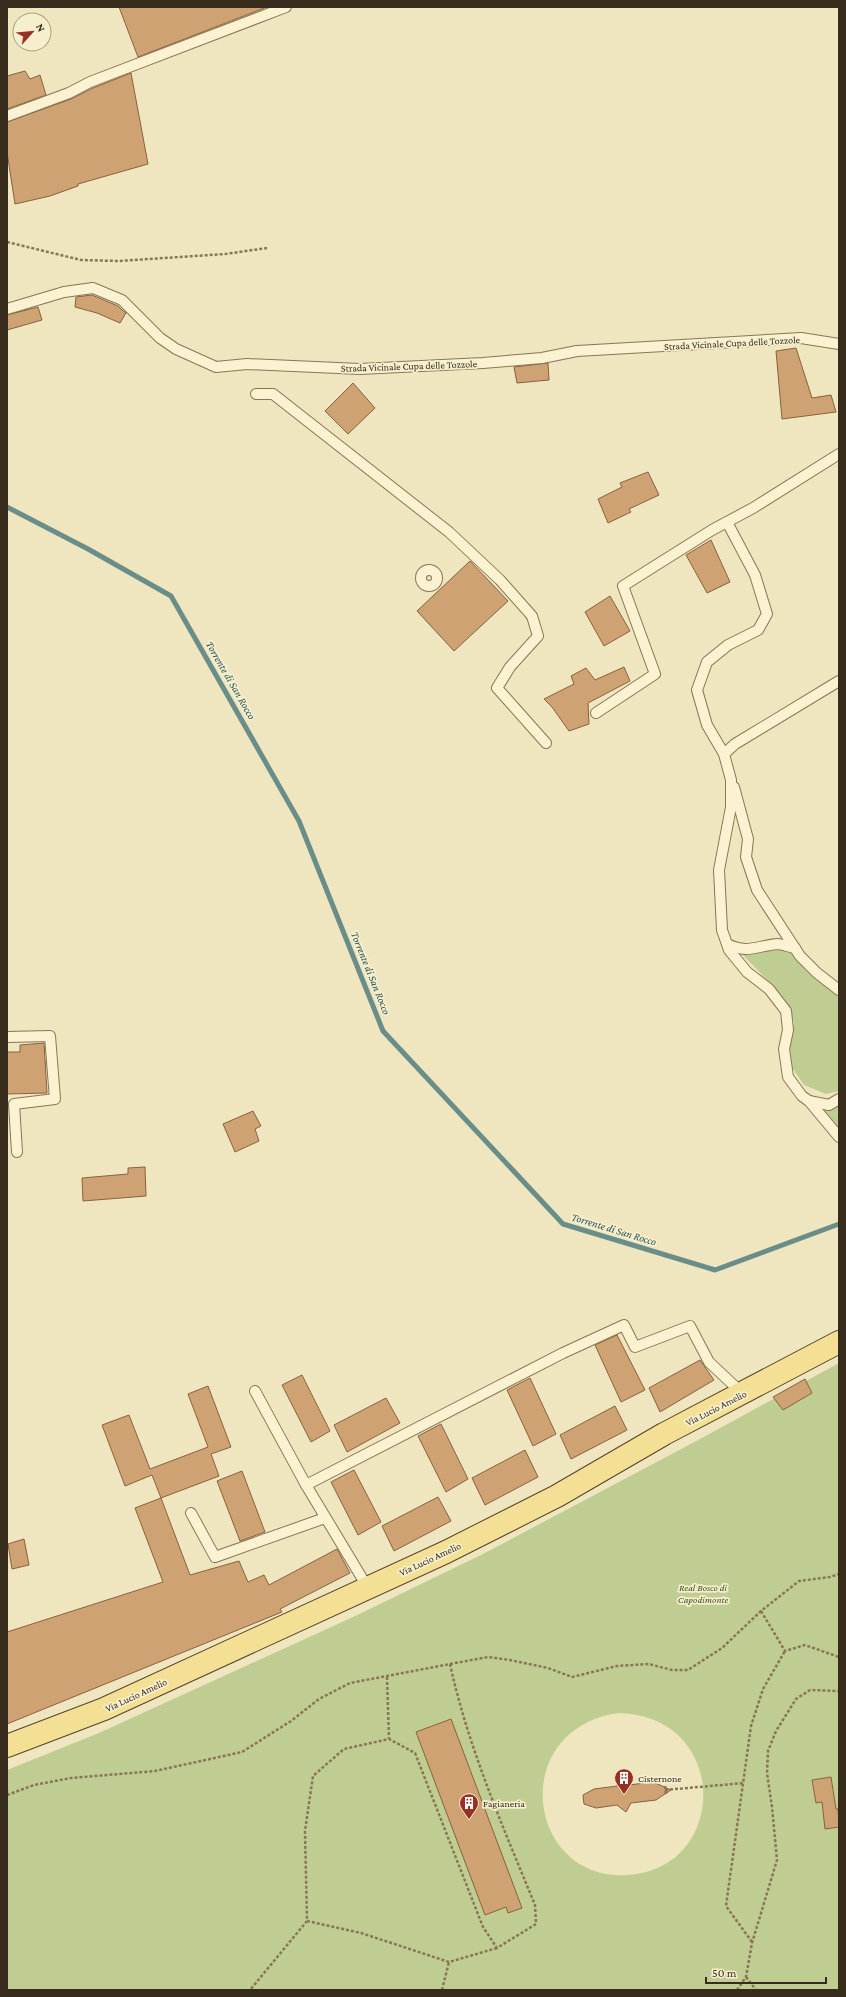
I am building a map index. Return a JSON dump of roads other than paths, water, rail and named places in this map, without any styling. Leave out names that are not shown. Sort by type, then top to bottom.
[{"type":"main road","name":"Via Lucio Amelio","points":[[7,1746],[104,1709],[446,1552],[550,1499],[664,1434],[743,1394],[839,1342]]},
{"type":"lane","points":[[7,116],[68,93],[90,82],[286,7]]},
{"type":"lane","name":"Strada Vicinale Cupa delle Tozzole","points":[[7,309],[64,292],[93,288],[122,300],[160,338],[176,349],[216,367],[247,364],[360,369],[483,363],[542,358],[577,351],[801,338],[839,344]]},
{"type":"lane","points":[[256,394],[273,394],[443,527],[500,580],[532,616],[538,636],[510,667],[497,688],[546,743]]},
{"type":"lane","points":[[596,713],[655,674],[623,586],[839,454]]},
{"type":"lane","points":[[726,522],[756,575],[767,614],[758,630],[728,645],[707,662],[697,690],[707,725],[724,754],[732,780],[748,839],[746,857],[757,890],[795,948],[817,973],[839,990]]},
{"type":"lane","points":[[724,754],[735,744],[839,681]]},
{"type":"lane","points":[[732,780],[731,807],[719,870],[722,930],[730,950],[747,972],[769,989],[786,1011],[788,1030],[784,1049],[788,1077],[802,1096],[809,1101],[839,1136]]},
{"type":"lane","points":[[727,944],[738,949],[751,950],[778,944],[795,948]]},
{"type":"lane","points":[[7,1037],[50,1036],[54,1099],[14,1104],[17,1152]]},
{"type":"lane","points":[[809,1101],[829,1105],[839,1099]]},
{"type":"lane","points":[[306,1485],[563,1353],[624,1325],[635,1347],[690,1326],[709,1362],[743,1394]]},
{"type":"lane","points":[[255,1391],[306,1485],[368,1588]]},
{"type":"lane","points":[[190,1513],[215,1556],[326,1518]]},
{"type":"waterway","name":"Torrente di San Rocco","points":[[7,507],[88,549],[171,596],[299,821],[383,1031],[563,1224],[715,1270],[839,1224]]},
{"type":"place","name":"Cisternone","points":[[624,1795]]},
{"type":"place","name":"Fagianeria","points":[[469,1820]]},
{"type":"park label","name":"Real Bosco di Capodimonte","points":[[703,1592]]}]
